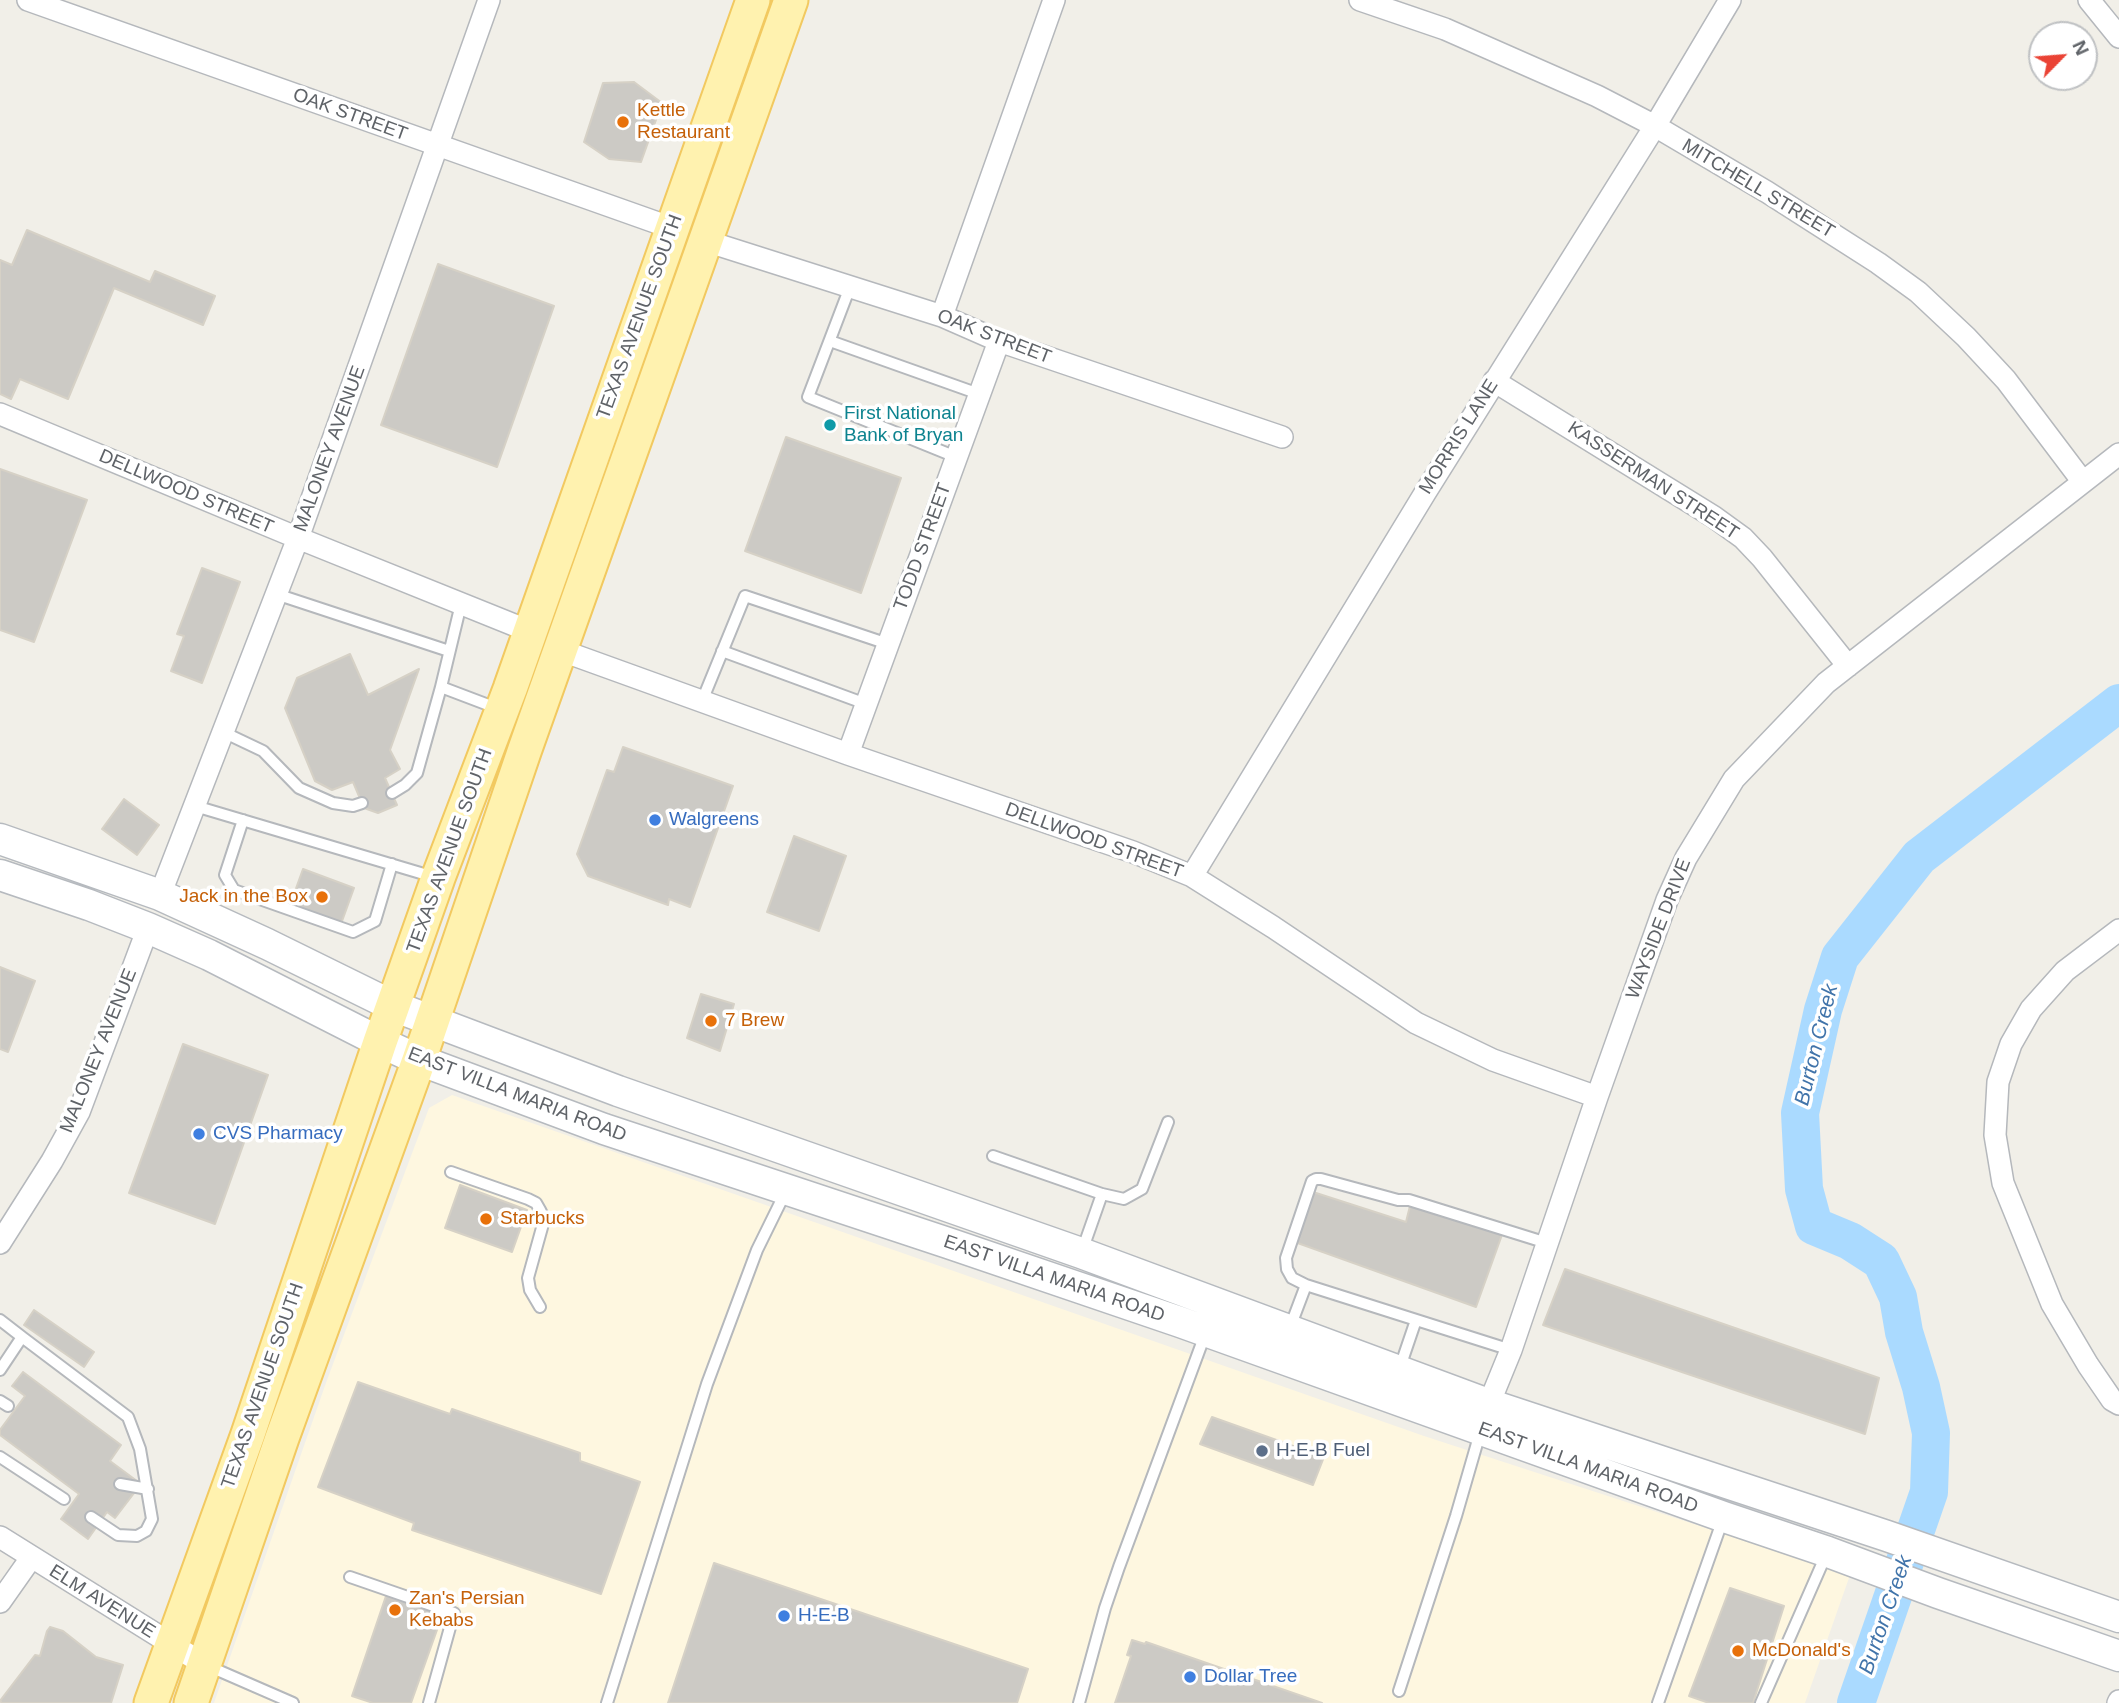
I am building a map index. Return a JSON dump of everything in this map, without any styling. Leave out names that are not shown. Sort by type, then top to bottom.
[{"type":"main road","name":"TEXAS AVENUE SOUTH","points":[[151,1703],[248,1434],[380,1042],[438,878],[502,710],[753,0]]},
{"type":"main road","name":"TEXAS AVENUE SOUTH","points":[[191,1703],[282,1437],[419,1060],[791,0]]},
{"type":"main road","name":"EAST VILLA MARIA ROAD","points":[[0,839],[160,895],[431,1022],[618,1091],[1081,1253],[1398,1371],[1484,1417],[1724,1517],[2119,1656]]},
{"type":"main road","name":"EAST VILLA MARIA ROAD","points":[[0,876],[89,905],[148,928],[209,955],[419,1060],[604,1129],[1206,1331],[1484,1417],[1887,1536],[2119,1617]]},
{"type":"street","name":"OAK STREET","points":[[28,0],[672,228]]},
{"type":"street","name":"MALONEY AVENUE","points":[[160,895],[298,538],[489,0]]},
{"type":"street","points":[[942,316],[1054,0]]},
{"type":"street","name":"MITCHELL STREET","points":[[1360,0],[1445,29],[1597,96],[1655,126],[1767,192],[1878,263],[1918,292],[1966,337],[2006,380],[2083,482]]},
{"type":"street","name":"MORRIS LANE","points":[[1192,876],[1730,0]]},
{"type":"street","points":[[2089,0],[2119,37]]},
{"type":"street","name":"OAK STREET","points":[[706,241],[942,316],[999,341],[1282,437]]},
{"type":"street","name":"TODD STREET","points":[[848,754],[999,341]]},
{"type":"street","name":"KASSERMAN STREET","points":[[1494,381],[1714,517],[1743,538],[1762,558],[1847,666]]},
{"type":"street","name":"DELLWOOD STREET","points":[[0,414],[529,631]]},
{"type":"street","name":"WAYSIDE DRIVE","points":[[1484,1417],[1511,1350],[1667,900],[1686,858],[1734,779],[1826,683],[2119,454]]},
{"type":"street","name":"DELLWOOD STREET","points":[[561,650],[848,754],[1133,852],[1192,876],[1416,1023],[1493,1060],[1597,1097]]},
{"type":"street","name":"MALONEY AVENUE","points":[[0,1243],[52,1161],[79,1112],[148,928]]},
{"type":"street","points":[[2119,930],[2065,971],[2031,1009],[2011,1044],[1998,1082],[1995,1135],[2003,1183],[2052,1304],[2088,1365],[2119,1405]]},
{"type":"street","name":"ELM AVENUE","points":[[0,1537],[205,1665]]},
{"type":"street","points":[[0,1602],[31,1558]]},
{"type":"lane","points":[[850,287],[808,397],[957,457]]},
{"type":"lane","points":[[830,341],[979,394]]},
{"type":"lane","points":[[276,594],[449,651]]},
{"type":"lane","points":[[702,701],[745,596],[888,644]]},
{"type":"lane","points":[[392,793],[417,774],[461,604]]},
{"type":"lane","points":[[722,651],[866,704]]},
{"type":"lane","points":[[441,687],[502,710]]},
{"type":"lane","points":[[223,732],[263,751],[299,788],[333,803],[353,806],[362,803]]},
{"type":"lane","points":[[195,806],[438,878]]},
{"type":"lane","points":[[243,820],[225,875],[234,890],[353,932],[376,921],[392,864]]},
{"type":"lane","points":[[993,1156],[1102,1194],[1124,1199],[1142,1189],[1168,1122]]},
{"type":"lane","points":[[451,1172],[536,1203],[544,1218],[528,1278],[530,1290],[540,1307]]},
{"type":"lane","points":[[1511,1350],[1306,1285],[1293,1278],[1287,1269],[1286,1258],[1312,1181],[1316,1179],[1398,1200],[1409,1200],[1547,1243]]},
{"type":"lane","points":[[607,1703],[707,1384],[757,1250],[787,1190]]},
{"type":"lane","points":[[1081,1253],[1102,1194]]},
{"type":"lane","points":[[1289,1331],[1306,1285]]},
{"type":"lane","points":[[0,1320],[128,1417],[140,1449],[152,1519],[146,1531],[137,1536],[118,1535],[91,1517]]},
{"type":"lane","points":[[1398,1371],[1416,1320]]},
{"type":"lane","points":[[1079,1703],[1105,1608],[1206,1331]]},
{"type":"lane","points":[[0,1370],[22,1337]]},
{"type":"lane","points":[[1399,1691],[1456,1516],[1484,1417]]},
{"type":"lane","points":[[0,1457],[64,1499]]},
{"type":"lane","points":[[120,1484],[148,1489]]},
{"type":"lane","points":[[1658,1703],[1724,1517]]},
{"type":"lane","points":[[1761,1703],[1828,1552]]},
{"type":"lane","points":[[349,1577],[454,1614],[429,1703]]},
{"type":"lane","points":[[205,1665],[293,1703]]},
{"type":"shaded area","points":[[452,1095],[1424,1436],[1850,1575],[1805,1703],[214,1703],[327,1380],[429,1108]]},
{"type":"building","name":"Kettle Restaurant","points":[[634,82],[662,103],[641,162],[609,159],[584,142],[603,83]]},
{"type":"building","points":[[27,230],[150,282],[155,271],[215,296],[203,325],[114,288],[68,399],[20,379],[11,399],[0,394],[0,260],[12,265]]},
{"type":"building","points":[[438,264],[554,306],[497,467],[381,425]]},
{"type":"building","points":[[786,437],[901,478],[861,593],[745,551]]},
{"type":"building","points":[[0,469],[87,500],[34,642],[0,630]]},
{"type":"building","points":[[202,568],[240,582],[202,683],[171,671],[184,636],[177,634]]},
{"type":"building","points":[[350,654],[368,695],[419,669],[390,750],[400,769],[385,778],[397,805],[378,813],[364,808],[353,782],[332,790],[315,781],[285,708],[297,678]]},
{"type":"building","name":"Walgreens","points":[[623,747],[733,786],[690,907],[669,899],[668,905],[588,876],[577,854],[607,770],[614,772]]},
{"type":"building","points":[[124,799],[159,825],[137,855],[102,829]]},
{"type":"building","points":[[794,836],[846,856],[819,931],[767,912]]},
{"type":"building","name":"Jack in the Box","points":[[303,869],[354,888],[341,924],[290,905]]},
{"type":"building","points":[[0,967],[35,981],[8,1052],[0,1049]]},
{"type":"building","name":"7 Brew","points":[[701,994],[734,1004],[720,1051],[687,1038]]},
{"type":"building","name":"CVS Pharmacy","points":[[183,1044],[268,1075],[215,1224],[129,1193]]},
{"type":"building","name":"Starbucks","points":[[460,1185],[527,1210],[512,1252],[445,1228]]},
{"type":"building","points":[[1313,1192],[1406,1222],[1411,1202],[1503,1232],[1476,1307],[1292,1241]]},
{"type":"building","points":[[1565,1269],[1879,1378],[1865,1434],[1543,1325]]},
{"type":"building","points":[[34,1310],[94,1352],[84,1367],[24,1325]]},
{"type":"building","points":[[23,1372],[121,1445],[110,1461],[141,1484],[115,1518],[107,1512],[88,1539],[61,1519],[79,1494],[0,1435],[0,1430],[25,1396],[12,1386]]},
{"type":"building","points":[[358,1382],[450,1414],[452,1409],[580,1453],[580,1461],[640,1482],[601,1594],[412,1530],[414,1523],[318,1487]]},
{"type":"building","name":"H-E-B Fuel","points":[[1212,1417],[1324,1457],[1313,1485],[1200,1444]]},
{"type":"building","name":"H-E-B","points":[[714,1563],[1028,1669],[1017,1703],[668,1703]]},
{"type":"building","name":"McDonald's","points":[[1730,1588],[1784,1606],[1753,1703],[1709,1703],[1689,1696]]},
{"type":"building","points":[[387,1593],[443,1613],[411,1703],[373,1703],[352,1696]]},
{"type":"building","points":[[50,1627],[63,1631],[96,1657],[123,1665],[111,1703],[0,1701],[35,1655],[40,1656]]},
{"type":"building","points":[[1132,1640],[1145,1644],[1146,1642],[1322,1703],[1115,1703],[1131,1656],[1127,1655]]},
{"type":"waterway","name":"Burton Creek","points":[[1856,1703],[1929,1492],[1931,1433],[1921,1387],[1904,1332],[1898,1297],[1881,1261],[1850,1241],[1814,1226],[1804,1189],[1800,1113],[1823,1010],[1840,957],[1919,857],[2119,703]]},
{"type":"place","name":"Kettle Restaurant","points":[[623,122]]},
{"type":"place","name":"First National Bank of Bryan","points":[[830,425]]},
{"type":"place","name":"Walgreens","points":[[655,820]]},
{"type":"place","name":"Jack in the Box","points":[[322,897]]},
{"type":"place","name":"7 Brew","points":[[711,1021]]},
{"type":"place","name":"CVS Pharmacy","points":[[199,1134]]},
{"type":"place","name":"Starbucks","points":[[486,1219]]},
{"type":"place","name":"H-E-B Fuel","points":[[1262,1451]]},
{"type":"place","name":"Zan's Persian Kebabs","points":[[395,1610]]},
{"type":"place","name":"H-E-B","points":[[784,1616]]},
{"type":"place","name":"McDonald's","points":[[1738,1651]]},
{"type":"place","name":"Dollar Tree","points":[[1190,1677]]}]
